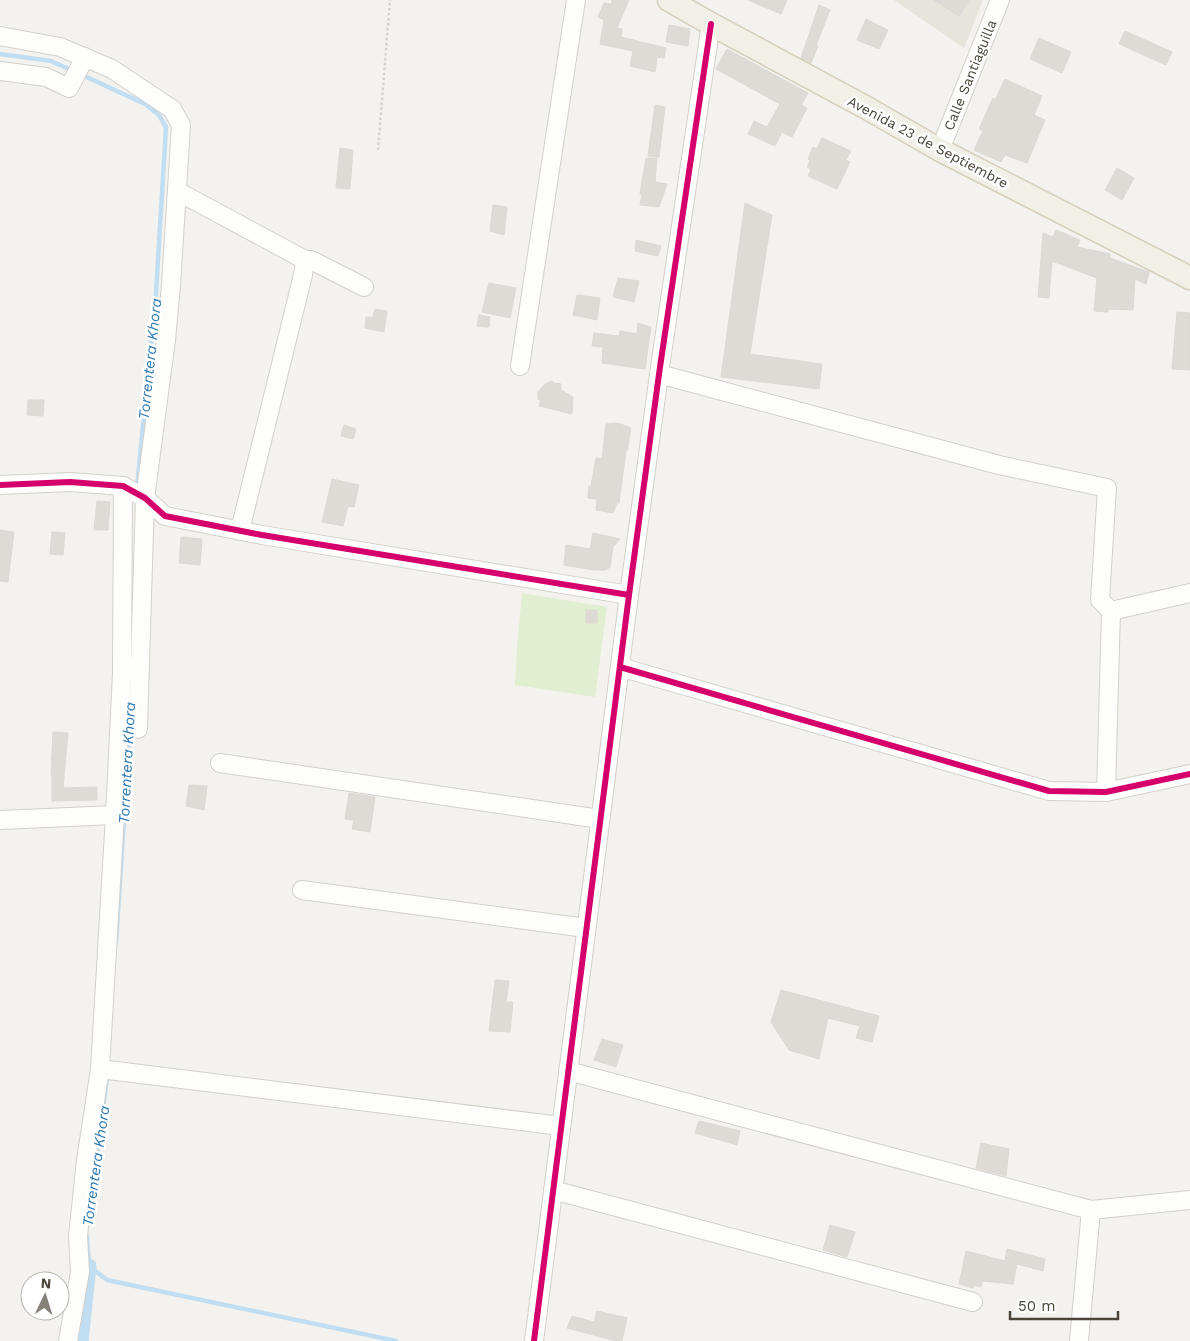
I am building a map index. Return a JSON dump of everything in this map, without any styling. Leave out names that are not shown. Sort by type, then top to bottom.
[{"type":"main road","name":"Avenida 23 de Septiembre","points":[[670,0],[866,107],[940,150],[1190,278]]},
{"type":"street","points":[[520,366],[576,0]]},
{"type":"street","name":"Calle Santiaguilla","points":[[940,150],[1000,0]]},
{"type":"street","points":[[534,1341],[629,595],[659,374],[711,24]]},
{"type":"street","points":[[0,36],[60,47],[112,69],[172,108],[181,125],[166,340],[145,498],[138,729]]},
{"type":"street","points":[[0,71],[46,77],[69,88],[85,57]]},
{"type":"street","points":[[177,191],[305,260],[312,260],[364,287]]},
{"type":"street","points":[[240,530],[303,275],[305,260]]},
{"type":"street","points":[[659,374],[999,465],[1107,488],[1100,600],[1110,611],[1106,792]]},
{"type":"street","points":[[0,485],[70,482],[123,486],[145,498],[165,516],[629,595]]},
{"type":"street","points":[[68,1341],[80,1272],[78,1236],[86,1160],[100,1069],[116,815],[122,672],[123,486]]},
{"type":"street","points":[[1110,611],[1190,593]]},
{"type":"street","points":[[620,668],[1049,791],[1106,792],[1190,774]]},
{"type":"street","points":[[220,763],[600,819]]},
{"type":"street","points":[[0,820],[116,815]]},
{"type":"street","points":[[302,890],[586,928]]},
{"type":"street","points":[[100,1069],[561,1126]]},
{"type":"street","points":[[568,1071],[1091,1210],[1190,1200]]},
{"type":"street","points":[[553,1190],[973,1302]]},
{"type":"street","points":[[1079,1341],[1091,1210]]},
{"type":"path","points":[[378,150],[390,0]]},
{"type":"shaded area","points":[[894,0],[983,0],[964,48]]},
{"type":"green space","points":[[522,593],[607,607],[595,697],[515,685]]},
{"type":"building","points":[[612,0],[629,0],[617,28],[622,29],[621,37],[666,48],[664,58],[657,57],[655,72],[630,66],[633,51],[600,44],[604,20],[598,17],[604,3],[611,4]]},
{"type":"building","points":[[748,0],[787,0],[781,14]]},
{"type":"building","points":[[934,0],[969,0],[959,16]]},
{"type":"building","points":[[819,5],[830,10],[811,63],[801,58]]},
{"type":"building","points":[[866,19],[888,30],[879,49],[857,40]]},
{"type":"building","points":[[669,25],[690,29],[688,46],[666,42]]},
{"type":"building","points":[[1125,31],[1172,52],[1166,65],[1119,44]]},
{"type":"building","points":[[1039,38],[1071,52],[1062,73],[1030,59]]},
{"type":"building","points":[[727,49],[808,93],[801,105],[807,108],[792,137],[782,132],[775,146],[748,134],[754,121],[767,127],[780,104],[716,69]]},
{"type":"building","points":[[1005,79],[1042,96],[1034,115],[1045,120],[1027,163],[1005,155],[1001,162],[974,150],[983,131],[979,129],[993,98],[995,100]]},
{"type":"building","points":[[655,105],[665,107],[659,157],[648,156]]},
{"type":"building","points":[[822,138],[851,151],[846,160],[850,162],[837,189],[808,176],[811,169],[807,167],[810,161],[808,159],[813,147],[817,149]]},
{"type":"building","points":[[340,148],[353,150],[350,189],[336,188]]},
{"type":"building","points":[[646,158],[657,158],[655,182],[667,184],[659,207],[640,205]]},
{"type":"building","points":[[1117,168],[1134,178],[1122,200],[1105,190]]},
{"type":"building","points":[[745,203],[772,215],[750,354],[822,364],[819,389],[721,377]]},
{"type":"building","points":[[493,205],[507,207],[504,235],[490,231]]},
{"type":"building","points":[[1056,230],[1080,240],[1077,247],[1110,254],[1110,258],[1149,272],[1146,284],[1135,279],[1133,310],[1108,309],[1108,312],[1094,311],[1097,278],[1052,261],[1049,298],[1038,297],[1043,233],[1053,237]]},
{"type":"building","points":[[636,240],[661,246],[658,256],[635,251]]},
{"type":"building","points":[[618,278],[639,281],[634,302],[613,297]]},
{"type":"building","points":[[489,283],[516,288],[510,318],[482,312]]},
{"type":"building","points":[[577,295],[600,298],[597,320],[573,315]]},
{"type":"building","points":[[375,309],[387,311],[384,332],[365,328],[366,317],[373,317]]},
{"type":"building","points":[[1177,312],[1190,313],[1190,370],[1172,369]]},
{"type":"building","points":[[479,315],[490,317],[489,327],[477,326]]},
{"type":"building","points":[[638,323],[651,327],[645,369],[602,363],[603,347],[592,346],[594,333],[619,336],[620,331],[637,334]]},
{"type":"building","points":[[552,381],[561,384],[561,390],[573,397],[572,414],[539,406],[541,400],[538,399],[538,392],[545,384]]},
{"type":"building","points":[[28,400],[44,400],[43,416],[27,415]]},
{"type":"building","points":[[618,423],[631,428],[619,503],[617,503],[613,513],[596,510],[597,499],[588,498],[596,458],[602,459],[606,424]]},
{"type":"building","points":[[344,425],[356,429],[353,439],[341,436]]},
{"type":"building","points":[[332,479],[359,485],[354,507],[348,506],[343,526],[322,522]]},
{"type":"building","points":[[97,501],[110,502],[108,530],[94,530]]},
{"type":"building","points":[[0,530],[14,532],[8,582],[0,581]]},
{"type":"building","points":[[52,532],[65,533],[63,555],[50,554]]},
{"type":"building","points":[[593,533],[620,539],[613,547],[610,567],[606,570],[594,570],[564,565],[566,545],[590,549]]},
{"type":"building","points":[[181,537],[202,539],[200,565],[179,563]]},
{"type":"building","points":[[586,610],[597,610],[597,623],[586,623]]},
{"type":"building","points":[[53,732],[68,733],[63,788],[97,787],[97,800],[52,801]]},
{"type":"building","points":[[189,785],[207,786],[204,810],[186,806]]},
{"type":"building","points":[[349,793],[375,797],[370,832],[352,829],[354,820],[345,819]]},
{"type":"building","points":[[495,980],[509,981],[506,1002],[513,1002],[510,1032],[489,1031]]},
{"type":"building","points":[[781,990],[879,1016],[872,1042],[856,1038],[860,1026],[828,1018],[819,1059],[789,1050],[771,1022]]},
{"type":"building","points":[[602,1039],[623,1045],[616,1067],[594,1060]]},
{"type":"building","points":[[699,1121],[740,1131],[737,1145],[695,1133]]},
{"type":"building","points":[[981,1143],[1009,1149],[1006,1176],[976,1168]]},
{"type":"building","points":[[830,1225],[855,1232],[847,1257],[823,1250]]},
{"type":"building","points":[[1007,1249],[1045,1259],[1043,1271],[1017,1264],[1013,1284],[982,1281],[981,1287],[974,1285],[973,1288],[959,1284],[966,1251],[1005,1261]]},
{"type":"building","points":[[597,1311],[627,1318],[622,1341],[567,1328],[572,1316],[594,1322]]},
{"type":"waterway","name":"Torrentera Khora","points":[[0,54],[51,61],[73,71]]},
{"type":"waterway","name":"Torrentera Khora","points":[[80,74],[145,104],[159,115],[166,127],[156,293],[137,488]]},
{"type":"waterway","name":"Torrentera Khora","points":[[116,943],[130,726]]},
{"type":"waterway","name":"Torrentera Khora","points":[[90,1209],[107,1078]]},
{"type":"waterway","name":"Torrentera Khora","points":[[87,1236],[89,1266],[107,1280],[396,1341]]},
{"type":"waterway","points":[[81,1341],[89,1266]]},
{"type":"cycle path","points":[[534,1341],[629,595],[660,367],[711,24]]},
{"type":"cycle path","points":[[0,485],[70,482],[123,486],[145,498],[165,516],[262,535],[629,595]]},
{"type":"cycle path","points":[[620,667],[1049,791],[1106,792],[1190,774]]}]
